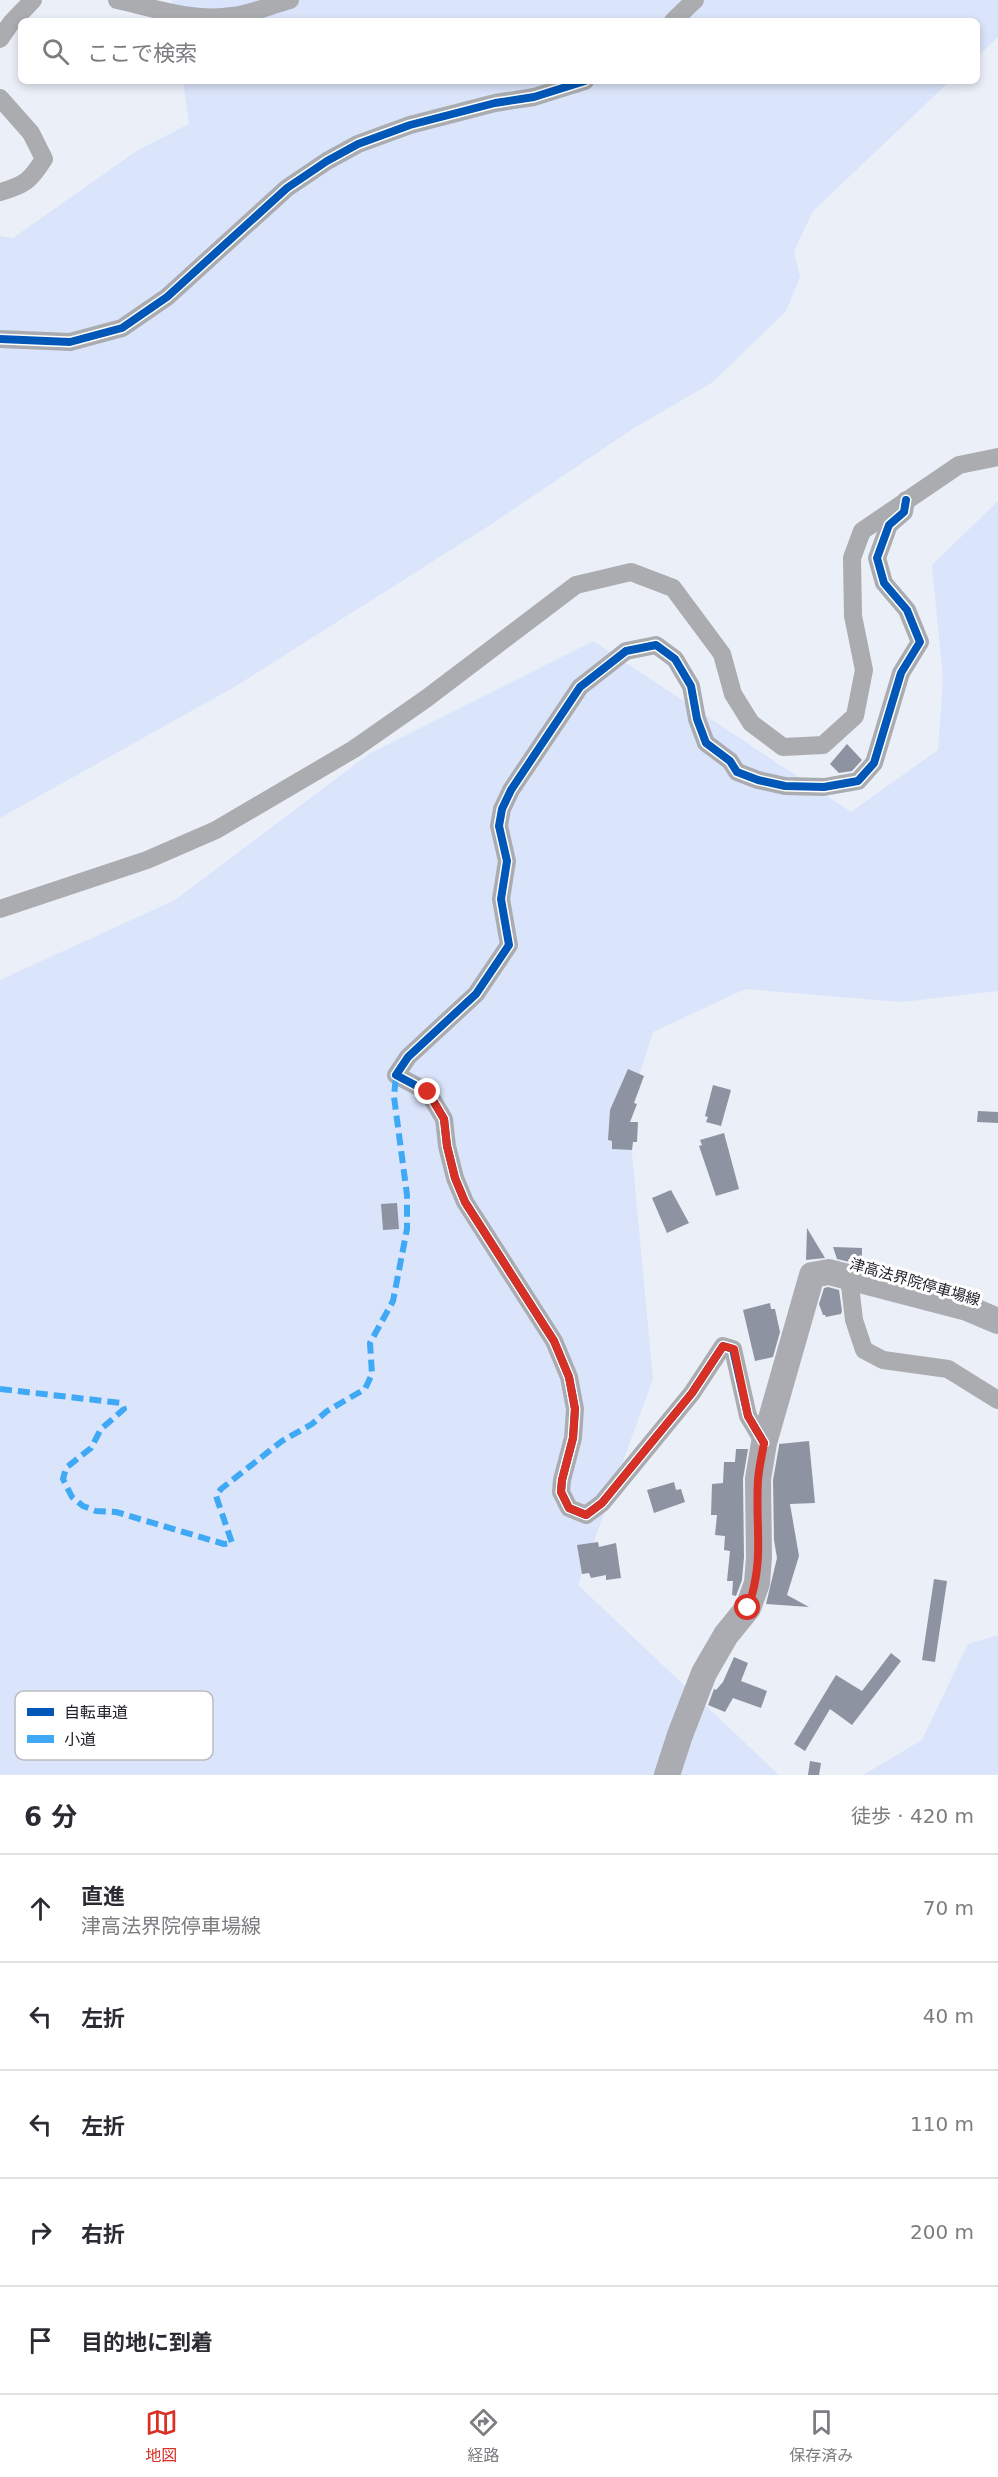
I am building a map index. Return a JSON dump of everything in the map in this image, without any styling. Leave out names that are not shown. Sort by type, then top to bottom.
[{"type":"main road","name":"津高法界院停車場線","points":[[668,1775],[680,1735],[704,1673],[726,1635],[748,1608],[757,1583],[758,1479],[764,1443],[812,1275],[829,1272],[967,1308],[998,1321]]},
{"type":"street","points":[[0,39],[11,23],[33,0]]},
{"type":"street","points":[[117,0],[185,15],[217,18],[234,16],[290,0]]},
{"type":"street","points":[[676,18],[694,0]]},
{"type":"street","points":[[0,339],[70,342],[122,328],[167,297],[287,188],[327,161],[358,144],[410,125],[495,103],[534,97],[575,84]]},
{"type":"street","points":[[0,98],[32,133],[44,159],[34,175],[24,185],[0,192]]},
{"type":"street","points":[[0,909],[147,860],[216,830],[354,749],[427,698],[576,585],[631,572],[673,588],[722,654],[733,694],[751,723],[783,747],[824,745],[855,716],[864,670],[853,616],[852,558],[862,531],[959,465],[998,457]]},
{"type":"street","points":[[764,1443],[748,1416],[734,1349],[723,1346],[692,1393],[602,1503],[586,1515],[569,1508],[561,1492],[573,1438],[575,1409],[569,1377],[554,1341],[465,1202],[455,1178],[447,1146],[444,1119],[428,1092],[396,1075],[408,1057],[476,994],[509,945],[501,899],[507,861],[499,826],[502,809],[511,790],[580,687],[626,651],[656,645],[675,659],[691,686],[697,718],[706,743],[730,761],[737,772],[785,786],[824,787],[858,781],[874,763],[901,674],[920,642],[907,610],[884,583],[877,558],[889,525],[904,512],[906,500]]},
{"type":"street","points":[[849,1277],[854,1320],[864,1350],[883,1360],[948,1369],[998,1400]]},
{"type":"shaded area","points":[[172,0],[998,0],[998,37],[980,54],[980,18],[175,18]]},
{"type":"shaded area","points":[[183,84],[947,84],[813,211],[794,251],[800,277],[786,311],[713,382],[634,428],[484,529],[236,686],[0,818],[0,236],[13,238],[138,150],[189,124]]},
{"type":"shaded area","points":[[998,501],[998,991],[902,1002],[745,989],[653,1032],[628,1111],[653,1379],[578,1585],[779,1775],[0,1775],[0,980],[175,900],[369,754],[593,641],[851,812],[938,750],[943,680],[932,565]]},
{"type":"shaded area","points":[[998,1635],[998,1775],[863,1775],[922,1740],[968,1644]]},
{"type":"building","points":[[847,744],[862,760],[852,771],[839,773],[830,764]]},
{"type":"building","points":[[628,1069],[644,1076],[630,1122],[638,1122],[637,1142],[633,1142],[632,1150],[612,1149],[612,1141],[608,1140],[610,1110]]},
{"type":"building","points":[[713,1085],[731,1090],[721,1126],[706,1122],[708,1117],[705,1116]]},
{"type":"building","points":[[978,1111],[998,1112],[998,1123],[977,1122]]},
{"type":"building","points":[[724,1133],[739,1189],[716,1196],[699,1146],[702,1145],[700,1140]]},
{"type":"building","points":[[671,1190],[689,1223],[667,1233],[652,1198]]},
{"type":"building","points":[[397,1203],[399,1229],[383,1230],[381,1204]]},
{"type":"building","points":[[807,1228],[825,1258],[806,1260]]},
{"type":"building","points":[[833,1247],[862,1248],[862,1265],[837,1259]]},
{"type":"building","points":[[824,1288],[839,1290],[842,1311],[841,1314],[826,1317],[819,1304]]},
{"type":"building","points":[[770,1303],[771,1309],[775,1309],[780,1332],[773,1357],[755,1361],[743,1310]]},
{"type":"building","points":[[809,1441],[815,1503],[790,1504],[799,1556],[787,1595],[809,1607],[766,1604],[777,1558],[774,1540],[773,1480],[779,1444]]},
{"type":"building","points":[[736,1449],[748,1449],[743,1479],[744,1557],[742,1580],[736,1596],[732,1595],[733,1581],[727,1581],[730,1551],[724,1550],[725,1536],[715,1535],[717,1515],[711,1515],[712,1484],[723,1483],[724,1462],[735,1462]]},
{"type":"building","points":[[674,1482],[676,1490],[681,1489],[685,1502],[654,1513],[647,1490]]},
{"type":"building","points":[[598,1542],[599,1547],[616,1543],[621,1578],[606,1580],[606,1575],[591,1578],[589,1573],[582,1574],[577,1545]]},
{"type":"building","points":[[934,1579],[947,1581],[935,1662],[922,1660]]},
{"type":"building","points":[[891,1653],[901,1661],[852,1725],[830,1709],[805,1751],[794,1744],[836,1675],[862,1691]]},
{"type":"building","points":[[734,1657],[748,1663],[741,1681],[767,1691],[761,1708],[733,1698],[725,1712],[708,1705],[714,1689],[716,1690],[723,1682]]},
{"type":"building","points":[[810,1761],[821,1763],[819,1775],[808,1775]]},
{"type":"marked path","points":[[0,1389],[121,1403],[124,1409],[101,1429],[91,1448],[66,1468],[63,1479],[72,1497],[83,1506],[96,1511],[116,1512],[224,1544],[232,1543],[216,1496],[221,1489],[282,1441],[365,1389],[372,1374],[370,1343],[393,1301],[407,1229],[407,1195],[394,1097],[396,1075]]},
{"type":"cycle path","points":[[0,339],[70,342],[122,328],[167,297],[287,188],[327,161],[358,144],[410,125],[495,103],[534,97],[575,84]]},
{"type":"cycle path","points":[[764,1443],[748,1416],[733,1349],[723,1346],[692,1393],[602,1503],[586,1515],[569,1508],[561,1492],[573,1438],[575,1409],[569,1377],[554,1341],[465,1202],[455,1178],[447,1146],[444,1119],[428,1092],[396,1075],[408,1057],[476,994],[509,945],[501,899],[507,861],[499,826],[502,809],[511,790],[580,687],[626,651],[656,645],[675,659],[691,686],[697,719],[706,743],[730,761],[737,772],[785,786],[824,787],[858,781],[874,763],[901,673],[920,642],[907,610],[884,583],[877,558],[889,525],[904,512],[906,500]]},
{"type":"route","points":[[428,1092],[444,1119],[447,1146],[455,1178],[465,1202],[554,1341],[569,1377],[575,1409],[573,1438],[561,1492],[569,1508],[586,1515],[602,1503],[692,1393],[723,1346],[734,1349],[748,1416],[764,1443],[758,1479],[757,1583],[748,1608]]}]
